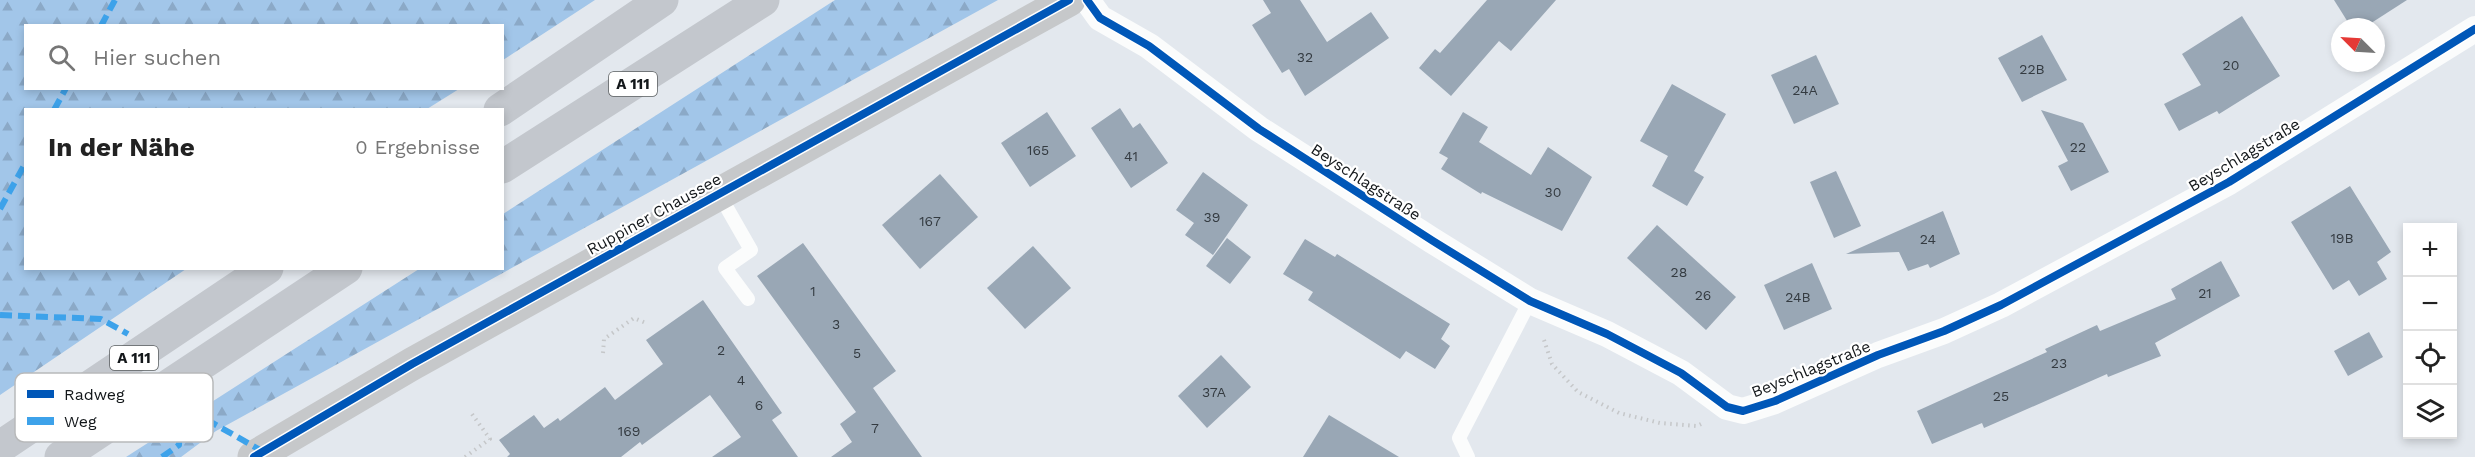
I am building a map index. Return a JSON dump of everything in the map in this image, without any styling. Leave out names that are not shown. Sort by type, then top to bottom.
[{"type":"highway","points":[[503,108],[662,0]]},
{"type":"highway","name":"A 111","points":[[504,166],[763,0]]},
{"type":"highway","name":"A 111","points":[[110,373],[264,270]]},
{"type":"highway","name":"A 111","points":[[188,373],[343,270]]},
{"type":"highway","name":"A 111","points":[[0,447],[15,437]]},
{"type":"highway","name":"A 111","points":[[61,457],[84,442]]},
{"type":"street","name":"Ruppiner Chaussee","points":[[272,452],[718,194],[1069,0]]},
{"type":"street","name":"Beyschlagstraße","points":[[1087,0],[1100,18],[1149,46],[1258,129],[1530,301],[1608,334],[1681,373],[1727,407],[1743,411],[1775,401],[1878,355],[1944,332],[2001,305],[2229,182],[2475,29]]},
{"type":"lane","points":[[718,194],[752,250],[725,268],[748,299]]},
{"type":"lane","points":[[1468,457],[1459,438],[1530,301]]},
{"type":"path","points":[[1530,301],[1552,364],[1578,392],[1620,413],[1660,423],[1697,426],[1727,407]]},
{"type":"path","points":[[603,353],[604,339],[634,318],[648,324]]},
{"type":"path","points":[[465,457],[490,439],[472,414]]},
{"type":"green space","points":[[0,0],[595,0],[504,59],[504,24],[24,24],[24,90],[457,90],[429,108],[24,108],[24,270],[185,270],[32,373],[15,373],[15,385],[0,395]]},
{"type":"green space","points":[[835,0],[998,0],[213,433],[213,401],[417,270],[504,270],[504,213]]},
{"type":"green space","points":[[149,442],[201,442],[181,457],[126,457]]},
{"type":"building","points":[[1263,0],[1300,0],[1327,42],[1371,12],[1389,38],[1305,96],[1289,69],[1282,73],[1252,25],[1271,13]]},
{"type":"building","points":[[1487,0],[1556,0],[1511,51],[1499,41],[1451,96],[1419,68],[1435,49],[1440,53]]},
{"type":"building","points":[[2334,0],[2407,0],[2379,18],[2345,18]]},
{"type":"building","points":[[2242,16],[2280,76],[2219,114],[2217,111],[2179,131],[2164,104],[2201,85],[2182,54]]},
{"type":"building","points":[[2042,35],[2067,80],[2022,102],[1998,58]]},
{"type":"building","points":[[1816,55],[1839,104],[1794,124],[1771,75]]},
{"type":"building","points":[[1672,84],[1726,114],[1694,171],[1704,177],[1687,206],[1652,186],[1668,156],[1640,141]]},
{"type":"building","points":[[1120,108],[1133,128],[1140,123],[1168,163],[1131,188],[1091,128]]},
{"type":"building","points":[[2041,110],[2083,123],[2109,172],[2071,191],[2058,166],[2068,161]]},
{"type":"building","points":[[1047,112],[1076,156],[1030,187],[1001,143]]},
{"type":"building","points":[[1463,112],[1488,127],[1479,142],[1531,175],[1548,147],[1592,177],[1562,231],[1482,192],[1481,194],[1441,169],[1448,158],[1439,153]]},
{"type":"building","points":[[1836,171],[1861,226],[1834,238],[1810,182]]},
{"type":"building","points":[[1203,172],[1248,205],[1213,255],[1185,235],[1194,223],[1176,210]]},
{"type":"building","points":[[940,174],[978,217],[920,269],[882,225]]},
{"type":"building","points":[[2350,186],[2391,252],[2377,262],[2387,279],[2359,296],[2349,280],[2333,290],[2291,222]]},
{"type":"building","points":[[1943,211],[1960,254],[1930,268],[1928,264],[1908,271],[1899,252],[1846,254]]},
{"type":"building","points":[[1657,225],[1736,297],[1706,330],[1627,258]]},
{"type":"building","points":[[1227,238],[1251,257],[1230,284],[1206,266]]},
{"type":"building","points":[[1305,239],[1335,257],[1337,254],[1450,324],[1441,339],[1450,346],[1435,369],[1406,351],[1400,359],[1308,300],[1313,292],[1283,274]]},
{"type":"building","points":[[803,243],[896,371],[873,388],[922,457],[831,457],[852,442],[840,424],[856,412],[757,276]]},
{"type":"building","points":[[1033,246],[1071,288],[1025,329],[987,288]]},
{"type":"building","points":[[2221,261],[2240,296],[2155,343],[2161,356],[2108,377],[2107,374],[1984,428],[1982,423],[1932,444],[1917,411],[2047,352],[2045,349],[2097,325],[2100,331],[2176,299],[2171,289]]},
{"type":"building","points":[[1812,263],[1832,309],[1784,330],[1764,285]]},
{"type":"building","points":[[703,300],[782,413],[772,420],[798,457],[712,457],[741,437],[710,395],[642,445],[640,442],[621,457],[507,457],[510,454],[499,440],[534,415],[544,428],[558,418],[560,421],[605,387],[615,400],[663,364],[646,340]]},
{"type":"building","points":[[2369,332],[2383,357],[2348,376],[2334,351]]},
{"type":"building","points":[[1221,355],[1251,387],[1207,428],[1178,396]]},
{"type":"building","points":[[1329,415],[1399,457],[1303,457]]},
{"type":"marked path","points":[[102,24],[115,0]]},
{"type":"marked path","points":[[55,108],[65,90]]},
{"type":"marked path","points":[[0,209],[24,166]]},
{"type":"marked path","points":[[0,315],[101,319],[128,334]]},
{"type":"marked path","points":[[213,423],[262,451]]},
{"type":"marked path","points":[[162,457],[179,445],[179,442]]},
{"type":"cycle path","points":[[254,457],[412,364],[1069,0]]},
{"type":"cycle path","points":[[1087,0],[1100,18],[1149,46],[1259,129],[1433,241],[1530,301],[1607,334],[1681,373],[1727,407],[1743,411],[1775,401],[1878,355],[1944,331],[2001,305],[2229,182],[2475,29]]}]
